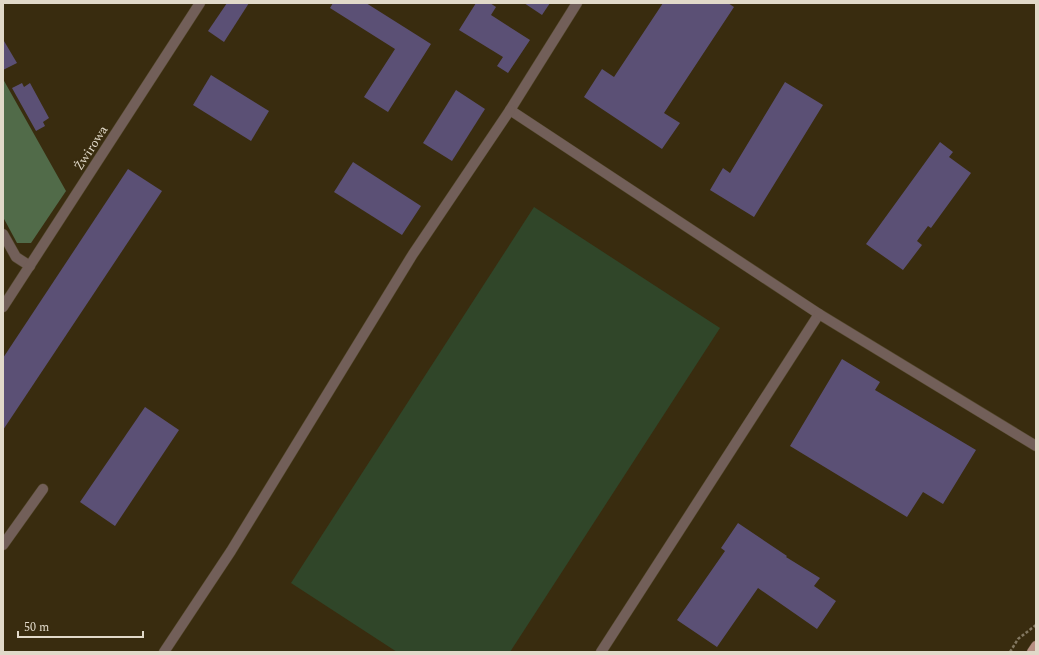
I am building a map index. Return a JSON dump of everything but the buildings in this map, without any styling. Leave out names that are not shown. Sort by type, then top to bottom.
[{"type":"main road","points":[[1032,652],[1036,646]]},
{"type":"street","name":"Żwirowa","points":[[3,307],[200,3]]},
{"type":"street","points":[[164,652],[231,551],[413,254],[510,110],[577,3]]},
{"type":"street","points":[[510,110],[819,314],[1036,446]]},
{"type":"street","points":[[3,234],[16,257],[30,266]]},
{"type":"street","points":[[601,652],[819,314]]},
{"type":"street","points":[[3,545],[43,489]]},
{"type":"path","points":[[1010,652],[1018,639],[1036,625]]},
{"type":"green space","points":[[3,79],[66,191],[31,243],[17,243],[3,217]]},
{"type":"green space","points":[[534,207],[720,328],[510,652],[397,652],[291,583]]}]
